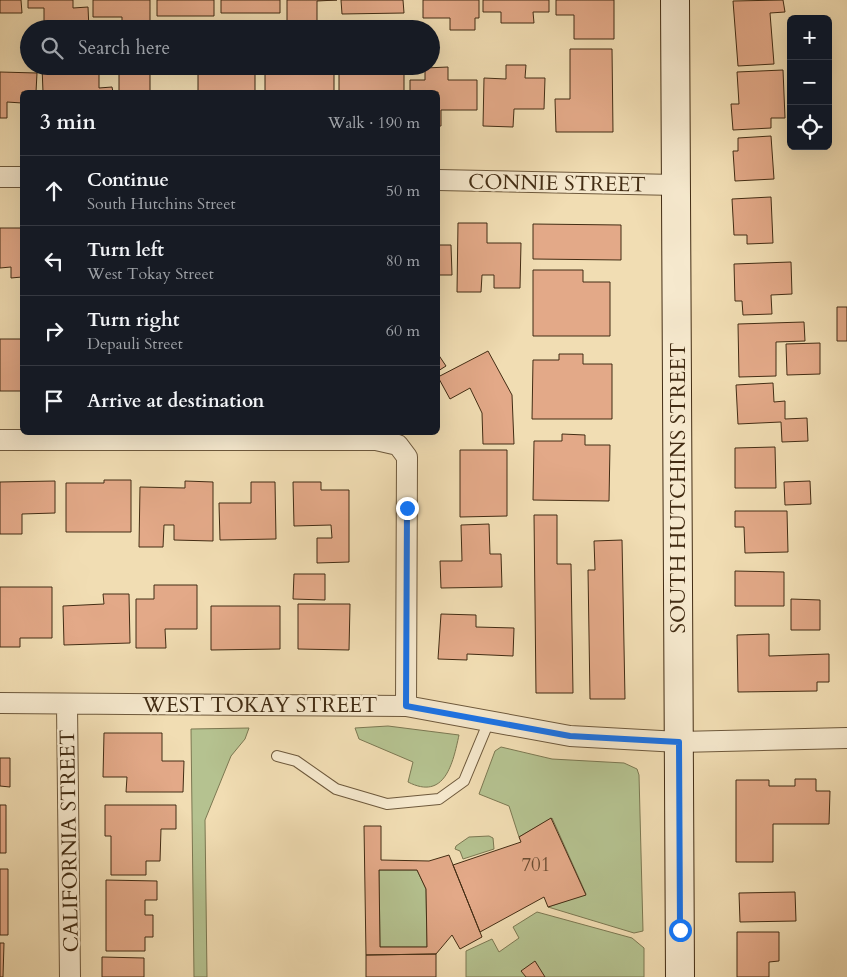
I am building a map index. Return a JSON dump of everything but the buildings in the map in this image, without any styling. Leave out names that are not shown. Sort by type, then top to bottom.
[{"type":"main road","name":"SOUTH HUTCHINS STREET","points":[[675,0],[680,977]]},
{"type":"street","points":[[0,177],[20,177]]},
{"type":"street","name":"CONNIE STREET","points":[[440,180],[676,185]]},
{"type":"street","points":[[0,440],[376,440],[398,445],[407,457],[406,706]]},
{"type":"street","name":"WEST TOKAY STREET","points":[[0,704],[406,706],[570,736],[679,742],[847,738]]},
{"type":"street","name":"CALIFORNIA STREET","points":[[67,705],[70,977]]},
{"type":"lane","points":[[277,756],[296,760],[336,789],[386,804],[439,799],[464,781],[489,721]]},
{"type":"green space","points":[[388,726],[459,735],[450,767],[439,783],[431,787],[421,787],[408,782],[413,762],[359,739],[355,728]]},
{"type":"green space","points":[[249,728],[245,739],[231,756],[205,820],[207,977],[194,977],[191,729]]},
{"type":"green space","points":[[501,747],[552,759],[624,763],[637,769],[639,775],[643,931],[634,933],[548,907],[586,894],[552,818],[519,837],[509,806],[479,794],[495,751]]},
{"type":"green space","points":[[489,836],[493,838],[494,849],[463,859],[460,851],[455,849],[456,846],[469,837]]},
{"type":"green space","points":[[379,870],[417,870],[426,889],[427,947],[380,947]]},
{"type":"green space","points":[[537,912],[632,938],[644,948],[644,977],[466,977],[466,951],[492,939],[499,952],[519,938],[513,927]]},
{"type":"route","points":[[407,508],[406,706],[570,736],[679,742],[680,930]]}]
